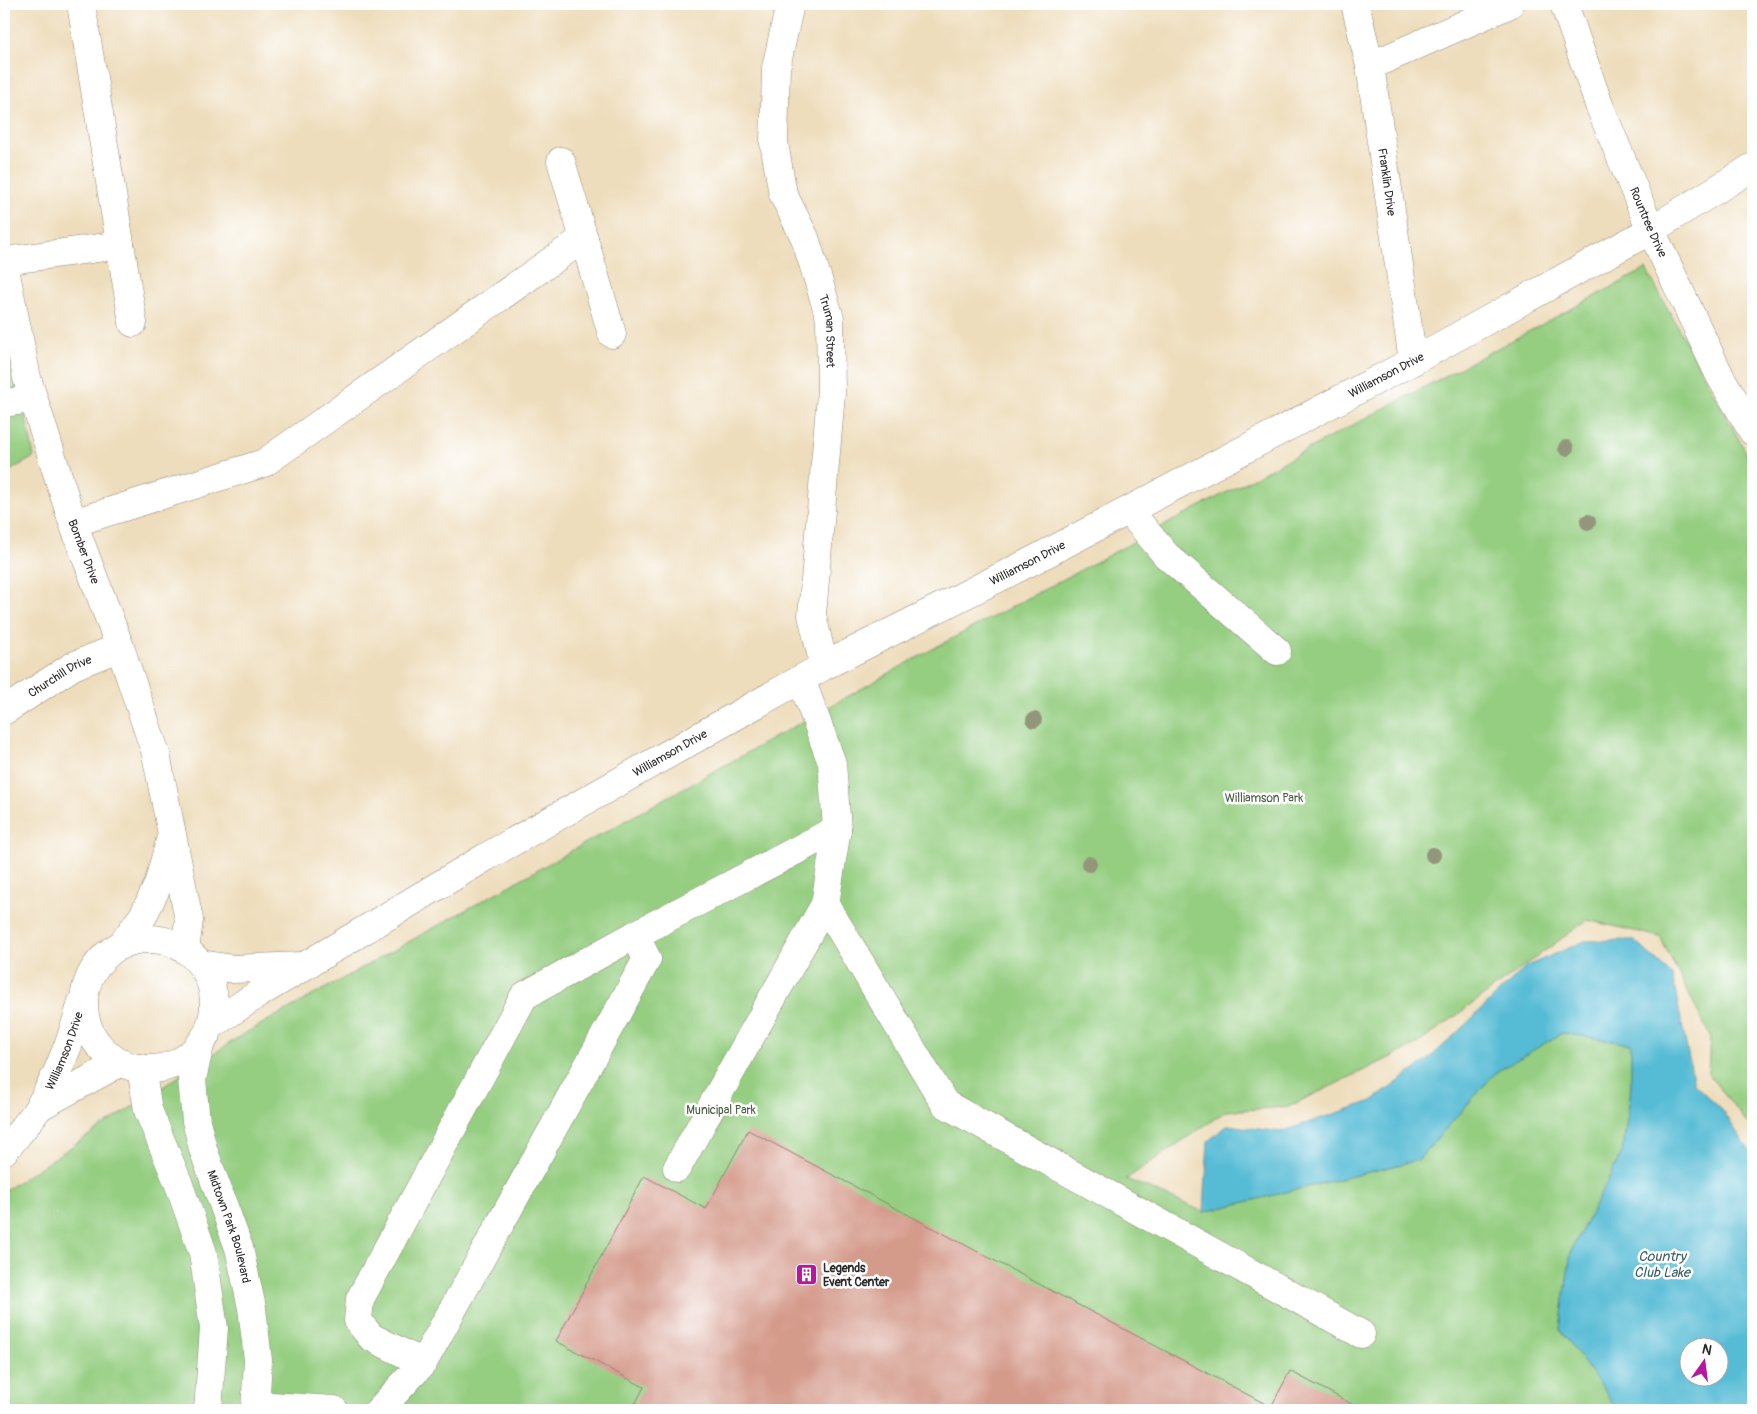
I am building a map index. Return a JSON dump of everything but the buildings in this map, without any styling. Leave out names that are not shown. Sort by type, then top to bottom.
[{"type":"street","points":[[81,4],[133,323]]},
{"type":"street","name":"Truman Street","points":[[677,1168],[824,904],[837,829],[832,763],[813,672],[812,615],[832,394],[830,318],[805,238],[783,194],[774,143],[776,68],[790,4]]},
{"type":"street","name":"Franklin Drive","points":[[1355,4],[1370,66],[1413,361]]},
{"type":"street","points":[[1370,66],[1510,4]]},
{"type":"street","name":"Rountree Drive","points":[[1564,4],[1599,105],[1651,230],[1720,376],[1753,432]]},
{"type":"street","points":[[561,161],[612,334]]},
{"type":"street","name":"Williamson Drive","points":[[205,1036],[258,994],[486,857],[813,672],[1129,511],[1413,361],[1651,230],[1753,167]]},
{"type":"street","points":[[73,523],[264,463],[584,238]]},
{"type":"street","points":[[4,263],[120,245]]},
{"type":"street","name":"Bomber Drive","points":[[4,263],[33,399],[73,523],[120,647],[156,754],[189,920],[193,957]]},
{"type":"street","points":[[4,403],[33,399]]},
{"type":"street","points":[[1129,511],[1166,555],[1277,651]]},
{"type":"street","name":"Churchill Drive","points":[[4,711],[73,666],[120,647]]},
{"type":"street","points":[[424,1363],[371,1337],[358,1321],[360,1299],[524,996],[635,935],[837,829]]},
{"type":"street","name":"Bomber Drive","points":[[122,944],[142,916],[158,886],[172,835]]},
{"type":"street","points":[[824,904],[945,1104],[1361,1334]]},
{"type":"street","points":[[379,1410],[424,1363],[647,959],[635,935]]},
{"type":"street","points":[[143,939],[165,940],[193,957],[211,983],[214,1005],[205,1036],[183,1059],[162,1067],[131,1065],[103,1050],[91,1033],[84,1013],[84,992],[92,972],[104,956],[122,944],[143,939]]},
{"type":"street","name":"Williamson Drive","points":[[193,957],[233,969],[305,966]]},
{"type":"street","name":"Williamson Drive","points":[[4,1151],[39,1107],[59,1070],[74,1030],[84,992]]},
{"type":"street","name":"Midtown Park Boulevard","points":[[205,1036],[192,1079],[196,1121],[203,1149],[239,1248],[250,1300],[258,1360],[255,1407]]},
{"type":"street","points":[[131,1065],[178,1182],[203,1253],[214,1328],[208,1410]]},
{"type":"street","name":"Williamson Drive","points":[[39,1107],[131,1065]]},
{"type":"street","points":[[255,1407],[334,1410]]},
{"type":"green space","points":[[1646,269],[1753,465],[1753,1130],[1708,1074],[1710,1036],[1660,937],[1587,920],[1416,1045],[1288,1107],[1226,1111],[1126,1179],[1204,1212],[1418,1160],[1496,1072],[1562,1033],[1631,1044],[1631,1089],[1623,1151],[1571,1251],[1560,1329],[1618,1410],[4,1410],[4,1191],[242,1035],[938,646]]},
{"type":"green space","points":[[4,311],[34,457],[4,474]]},
{"type":"water","name":"Country Club Lake","points":[[1634,940],[1672,975],[1694,1084],[1721,1109],[1753,1156],[1753,1195],[1749,1214],[1749,1261],[1753,1263],[1753,1410],[1618,1410],[1560,1329],[1571,1251],[1623,1151],[1631,1089],[1631,1044],[1562,1033],[1496,1072],[1418,1160],[1204,1212],[1208,1141],[1228,1125],[1281,1132],[1372,1101],[1427,1061],[1527,966],[1585,941]]},
{"type":"place","name":"Legends Event Center","points":[[807,1275]]},
{"type":"park label","name":"Williamson Park","points":[[1264,798]]},
{"type":"park label","name":"Municipal Park","points":[[721,1110]]}]
